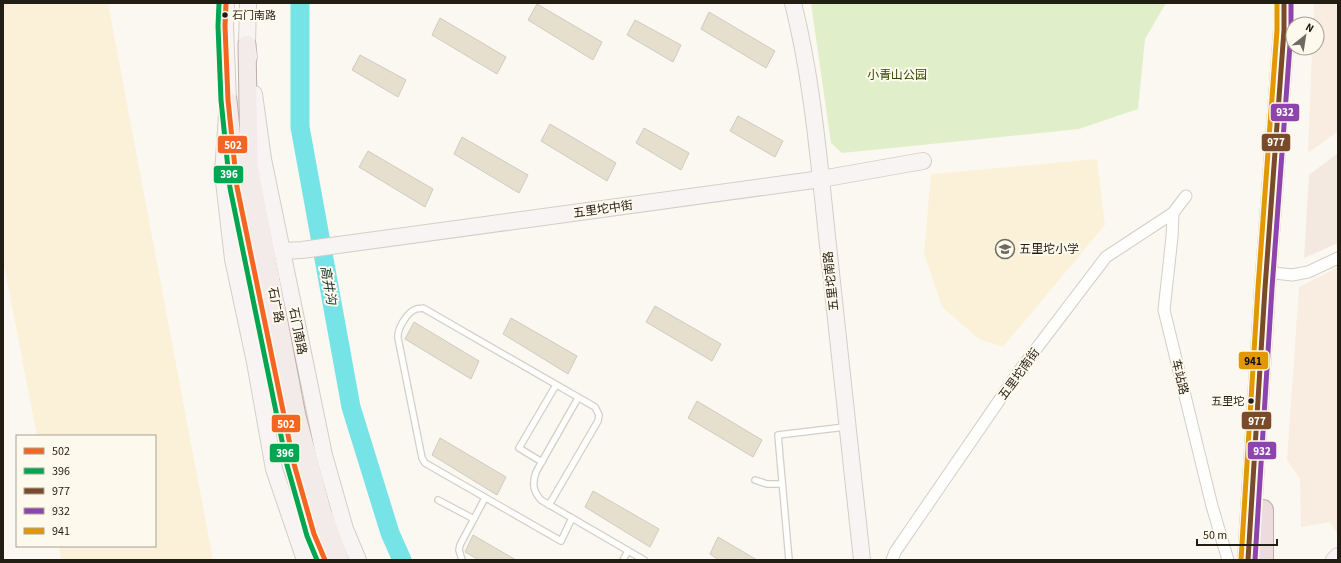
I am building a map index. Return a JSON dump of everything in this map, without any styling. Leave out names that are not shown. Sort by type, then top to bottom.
[{"type":"highway","points":[[1263,560],[1262,518],[1284,3]]},
{"type":"highway","points":[[1295,16],[1296,3]]},
{"type":"highway","points":[[1248,560],[1293,56]]},
{"type":"main road","name":"石广路","points":[[247,44],[249,165],[297,416],[322,510],[340,560]]},
{"type":"main road","name":"石广路","points":[[228,100],[237,187],[294,464],[314,534],[325,560]]},
{"type":"street","points":[[226,3],[225,26],[228,100],[223,172],[233,259],[255,362],[274,469],[305,560]]},
{"type":"street","name":"石门南路","points":[[248,3],[247,44],[263,159],[324,455],[345,529],[358,560]]},
{"type":"street","name":"五里坨南路","points":[[793,3],[800,30],[819,152],[862,560]]},
{"type":"street","name":"五里坨中街","points":[[282,251],[302,250],[821,179],[923,161]]},
{"type":"street","points":[[1173,213],[1186,196]]},
{"type":"street","name":"五里坨南街","points":[[892,560],[894,552],[1020,370],[1106,257],[1173,213]]},
{"type":"street","name":"车站路","points":[[1173,213],[1172,237],[1164,310],[1212,506],[1228,560]]},
{"type":"street","points":[[1273,273],[1292,275],[1308,272],[1338,258]]},
{"type":"street","points":[[1334,560],[1338,556]]},
{"type":"lane","points":[[549,505],[598,421],[599,415],[595,407],[423,308],[416,309],[409,314],[397,332],[422,458],[425,463],[561,541],[572,518]]},
{"type":"lane","points":[[542,462],[520,448],[556,385]]},
{"type":"lane","points":[[578,398],[536,472],[533,481],[533,488],[541,500],[644,560]]},
{"type":"lane","points":[[789,560],[778,435],[847,427]]},
{"type":"lane","points":[[755,480],[767,484],[782,484]]},
{"type":"lane","points":[[462,560],[459,550],[460,545],[485,498]]},
{"type":"lane","points":[[438,500],[474,519]]},
{"type":"lane","points":[[623,560],[628,551]]},
{"type":"shaded area","points":[[3,3],[108,3],[213,560],[61,560],[59,547],[156,547],[156,435],[37,435],[3,260]]},
{"type":"shaded area","points":[[1314,3],[1338,3],[1338,131],[1308,153],[1312,56],[1325,56],[1325,16],[1313,16]]},
{"type":"shaded area","points":[[1338,153],[1338,243],[1304,258],[1309,175]]},
{"type":"shaded area","name":"五里坨小学","points":[[1097,159],[1105,225],[1003,347],[979,339],[942,307],[924,253],[931,174]]},
{"type":"shaded area","points":[[1338,267],[1338,535],[1330,522],[1301,527],[1300,479],[1287,460],[1299,287]]},
{"type":"green space","name":"小青山公园","points":[[811,3],[1166,3],[1145,39],[1138,109],[1079,129],[842,153],[831,143]]},
{"type":"building","points":[[537,4],[602,42],[593,60],[528,20]]},
{"type":"building","points":[[709,12],[775,51],[766,68],[701,29]]},
{"type":"building","points":[[440,18],[506,57],[497,74],[432,35]]},
{"type":"building","points":[[635,20],[681,45],[673,62],[627,35]]},
{"type":"building","points":[[360,55],[406,80],[398,97],[352,70]]},
{"type":"building","points":[[738,116],[783,141],[775,157],[730,131]]},
{"type":"building","points":[[550,124],[616,163],[607,181],[541,141]]},
{"type":"building","points":[[644,128],[689,153],[681,170],[636,143]]},
{"type":"building","points":[[462,137],[528,175],[519,193],[454,154]]},
{"type":"building","points":[[368,151],[433,189],[425,207],[359,167]]},
{"type":"building","points":[[655,306],[721,344],[712,361],[646,322]]},
{"type":"building","points":[[511,318],[577,356],[568,374],[503,334]]},
{"type":"building","points":[[414,322],[479,361],[471,379],[405,339]]},
{"type":"building","points":[[697,401],[762,440],[753,457],[688,418]]},
{"type":"building","points":[[440,438],[506,477],[497,495],[432,455]]},
{"type":"building","points":[[593,491],[659,529],[650,547],[585,507]]},
{"type":"building","points":[[473,535],[516,560],[479,560],[465,552]]},
{"type":"building","points":[[718,537],[757,560],[719,560],[710,554]]},
{"type":"waterway","name":"高井沟","points":[[300,3],[300,127],[351,407],[390,533],[402,560]]},
{"type":"transit line","name":"396","points":[[219,3],[218,26],[221,100],[230,188],[287,465],[307,536],[317,560]]},
{"type":"transit line","name":"502","points":[[226,3],[225,26],[228,100],[237,187],[294,464],[314,534],[325,560]]},
{"type":"transit line","name":"941","points":[[1241,560],[1258,288],[1277,30],[1277,3]]},
{"type":"transit line","name":"977","points":[[1248,560],[1265,288],[1284,30],[1284,3]]},
{"type":"transit line","name":"932","points":[[1255,560],[1272,288],[1291,31],[1291,3]]},
{"type":"place","name":"石门南路","points":[[225,15]]},
{"type":"place","name":"五里坨小学","points":[[1005,249]]},
{"type":"place","name":"五里坨","points":[[1251,401]]}]
